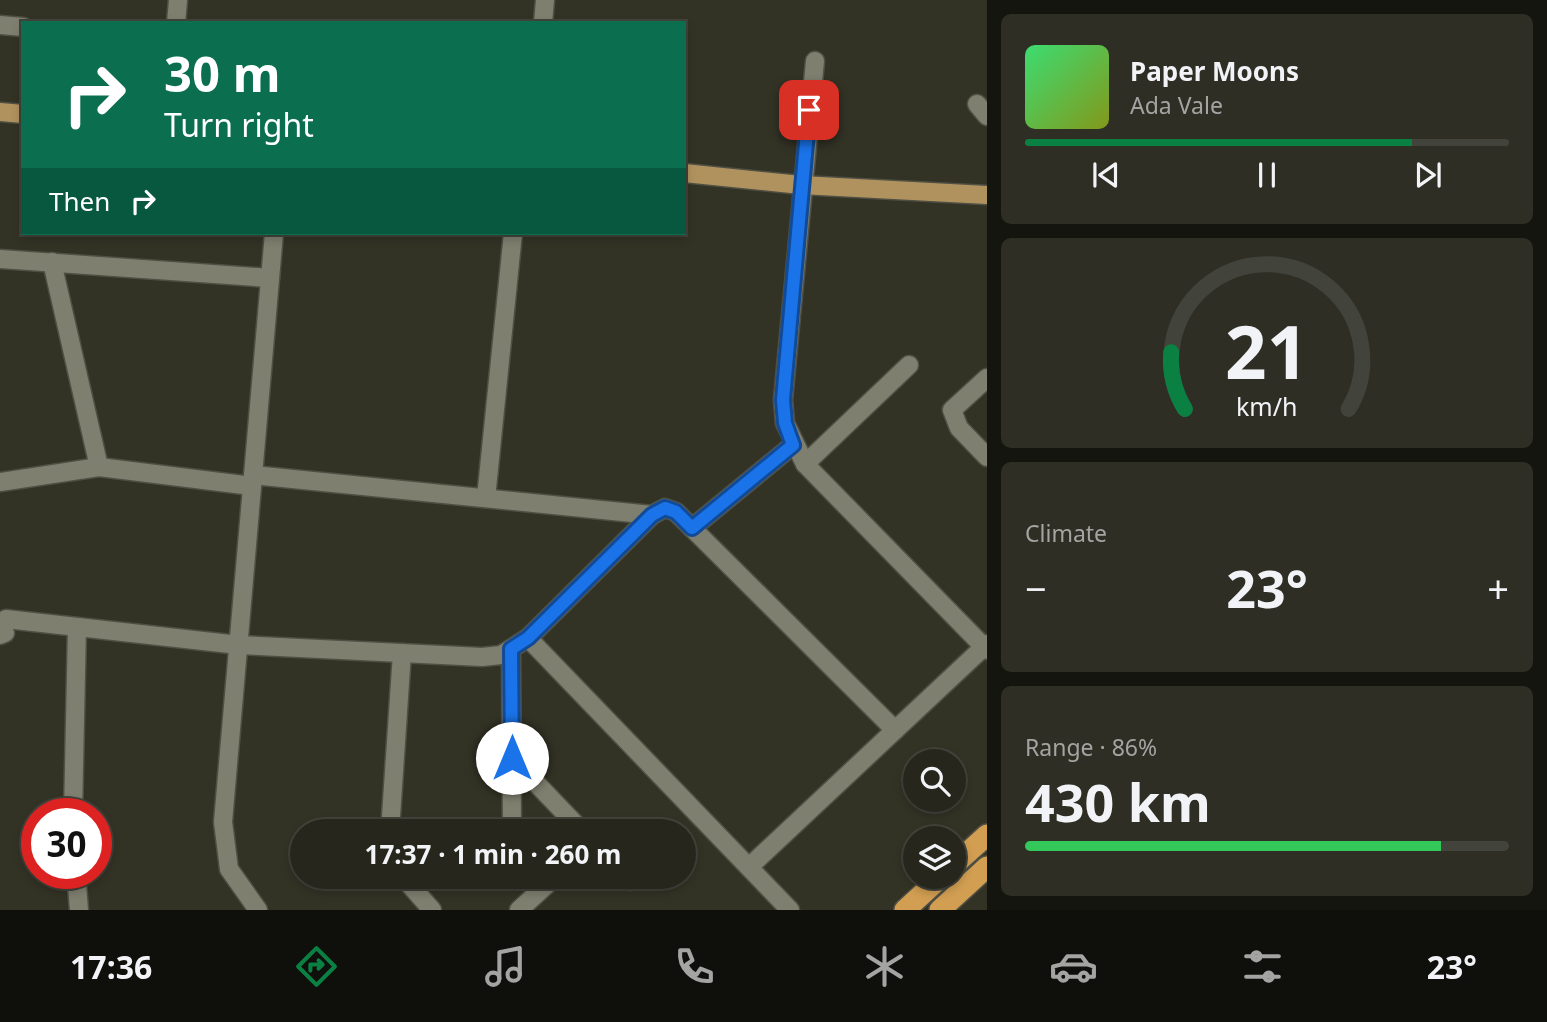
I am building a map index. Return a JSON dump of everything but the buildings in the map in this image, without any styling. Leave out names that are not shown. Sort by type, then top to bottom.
[{"type":"highway","points":[[966,854],[987,835]]},
{"type":"highway","points":[[940,910],[987,867]]},
{"type":"highway","points":[[905,910],[928,889]]},
{"type":"main road","points":[[0,112],[21,114]]},
{"type":"main road","points":[[686,173],[802,185],[987,195]]},
{"type":"street","points":[[177,21],[178,0]]},
{"type":"street","points":[[543,21],[545,0]]},
{"type":"street","points":[[0,25],[21,27]]},
{"type":"street","points":[[749,867],[986,647],[805,464],[793,445],[785,423],[783,400],[815,61]]},
{"type":"street","points":[[258,910],[229,869],[223,822],[274,235]]},
{"type":"street","points":[[486,498],[513,235]]},
{"type":"street","points":[[0,259],[270,278]]},
{"type":"street","points":[[52,262],[99,467]]},
{"type":"street","points":[[805,464],[909,365]]},
{"type":"street","points":[[987,378],[952,410],[959,428],[987,457]]},
{"type":"street","points":[[692,528],[793,445]]},
{"type":"street","points":[[0,482],[99,467],[486,498],[652,515]]},
{"type":"street","points":[[4,629],[77,627],[239,645],[482,657],[501,655],[528,638],[652,515],[665,508],[676,512],[895,730]]},
{"type":"street","points":[[73,798],[77,627]]},
{"type":"street","points":[[528,638],[790,910]]},
{"type":"street","points":[[511,649],[512,819]]},
{"type":"street","points":[[391,819],[402,653]]},
{"type":"street","points":[[512,758],[570,819]]},
{"type":"street","points":[[77,889],[79,910]]},
{"type":"street","points":[[414,889],[432,910]]},
{"type":"street","points":[[519,910],[542,889]]},
{"type":"route","points":[[512,758],[511,649],[528,638],[652,515],[665,508],[676,512],[692,528],[793,445],[785,423],[783,400],[809,110]]}]
